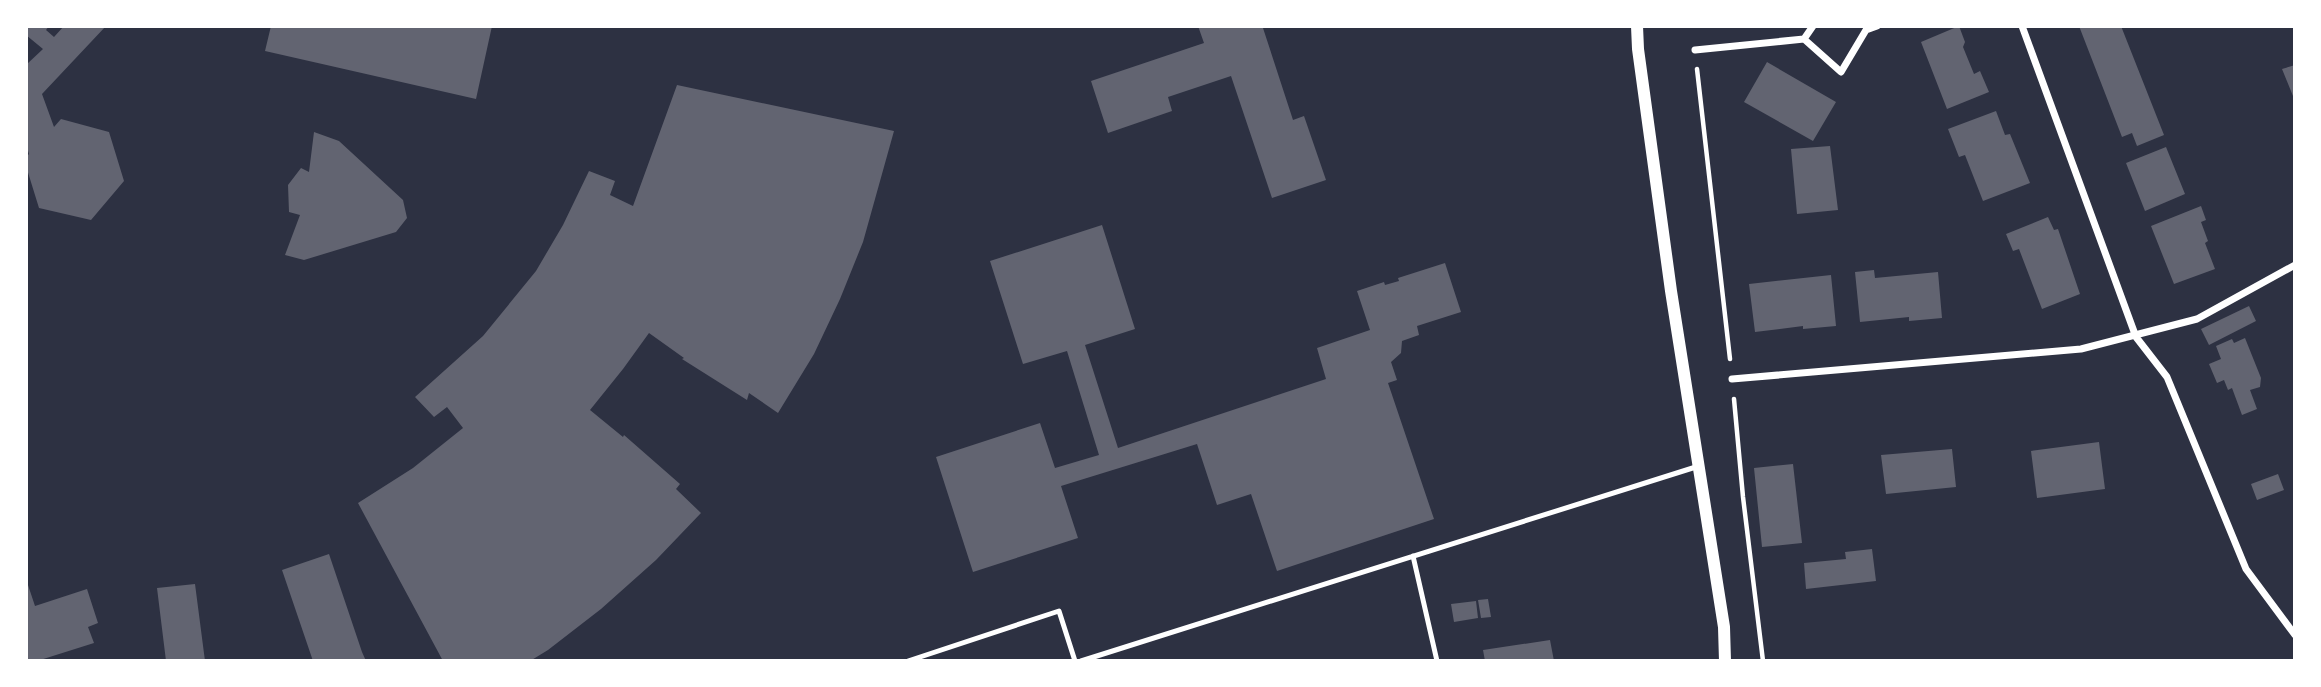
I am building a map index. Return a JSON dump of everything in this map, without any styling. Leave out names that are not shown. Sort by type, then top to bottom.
[{"type":"street","points":[[1637,26],[1671,291],[1724,627],[1725,661]]},
{"type":"street","points":[[1804,39],[1813,26]]},
{"type":"street","points":[[1695,50],[1804,39],[1841,72],[1863,28],[1877,26]]},
{"type":"street","points":[[2022,26],[2136,337],[2167,377],[2246,569],[2295,635]]},
{"type":"street","points":[[1732,379],[2081,349],[2136,337],[2197,319],[2295,265]]},
{"type":"lane","points":[[1081,661],[1700,465]]},
{"type":"lane","points":[[1413,556],[1437,661]]},
{"type":"lane","points":[[908,661],[1059,611],[1075,661]]},
{"type":"path","points":[[1695,50],[1701,126],[1763,661]]},
{"type":"building","points":[[26,26],[49,26],[46,30],[54,37],[64,26],[106,26],[42,94],[54,127],[61,119],[109,132],[124,181],[91,220],[39,208],[26,166],[26,157],[29,154],[26,144],[26,65],[43,49],[26,35]]},
{"type":"building","points":[[271,26],[492,26],[476,99],[265,51]]},
{"type":"building","points":[[1198,26],[1268,26],[1263,28],[1293,120],[1304,116],[1326,180],[1272,198],[1231,76],[1168,97],[1172,111],[1108,133],[1091,81],[1204,43]]},
{"type":"building","points":[[1959,26],[1965,42],[1963,47],[1974,74],[1980,71],[1989,92],[1947,109],[1921,42]]},
{"type":"building","points":[[2079,26],[2121,26],[2164,135],[2137,146],[2132,133],[2122,137]]},
{"type":"building","points":[[1767,62],[1836,102],[1813,141],[1744,102]]},
{"type":"building","points":[[2295,65],[2295,101],[2282,69]]},
{"type":"building","points":[[677,85],[894,131],[863,242],[840,299],[814,354],[778,413],[749,393],[747,400],[682,359],[684,358],[649,333],[590,410],[623,437],[624,435],[680,484],[676,489],[701,513],[656,560],[601,609],[530,661],[443,661],[358,503],[413,468],[463,428],[447,407],[434,417],[415,397],[483,336],[536,271],[563,225],[589,171],[615,181],[610,195],[633,206]]},
{"type":"building","points":[[1996,111],[2005,135],[2010,134],[2030,183],[1983,201],[1965,155],[1959,157],[1948,129]]},
{"type":"building","points":[[314,132],[339,141],[403,200],[407,218],[396,232],[304,260],[285,255],[300,215],[289,212],[288,185],[301,168],[309,172]]},
{"type":"building","points":[[1830,146],[1838,210],[1797,214],[1791,149]]},
{"type":"building","points":[[2166,147],[2185,194],[2145,211],[2126,163]]},
{"type":"building","points":[[2201,206],[2206,220],[2201,222],[2208,241],[2205,243],[2215,269],[2174,284],[2151,226]]},
{"type":"building","points":[[2048,217],[2054,230],[2058,229],[2080,294],[2042,309],[2019,249],[2013,251],[2006,234]]},
{"type":"building","points":[[1102,225],[1135,329],[1085,345],[1118,448],[1326,379],[1317,348],[1370,330],[1357,291],[1384,282],[1385,285],[1399,281],[1398,278],[1445,263],[1461,312],[1417,326],[1419,335],[1402,341],[1401,353],[1391,362],[1397,380],[1388,383],[1434,519],[1277,571],[1251,494],[1217,505],[1197,444],[1061,486],[1078,538],[973,572],[936,457],[1040,423],[1055,468],[1099,455],[1067,351],[1023,364],[990,261]]},
{"type":"building","points":[[1874,270],[1875,278],[1938,272],[1942,318],[1909,321],[1909,317],[1860,322],[1855,272]]},
{"type":"building","points":[[1831,275],[1836,326],[1803,329],[1803,326],[1755,332],[1749,284]]},
{"type":"building","points":[[2249,306],[2256,321],[2209,345],[2201,329]]},
{"type":"building","points":[[2245,338],[2261,378],[2260,387],[2250,390],[2257,409],[2242,415],[2232,388],[2228,390],[2224,380],[2217,383],[2209,364],[2221,359],[2216,346],[2232,339],[2234,343]]},
{"type":"building","points":[[2099,442],[2105,489],[2037,498],[2031,451]]},
{"type":"building","points":[[1952,449],[1956,487],[1886,494],[1881,455]]},
{"type":"building","points":[[1793,464],[1802,543],[1762,547],[1754,468]]},
{"type":"building","points":[[2278,474],[2284,490],[2257,500],[2251,484]]},
{"type":"building","points":[[1872,549],[1876,581],[1806,589],[1804,563],[1846,559],[1845,552]]},
{"type":"building","points":[[329,554],[366,661],[313,661],[282,570]]},
{"type":"building","points":[[26,579],[35,606],[87,589],[98,623],[88,627],[94,643],[37,661],[26,661]]},
{"type":"building","points":[[195,584],[205,661],[166,661],[157,588]]},
{"type":"building","points":[[1488,599],[1491,617],[1481,618],[1478,600]]},
{"type":"building","points":[[1476,601],[1478,618],[1454,622],[1451,604]]},
{"type":"building","points":[[1550,640],[1554,661],[1485,661],[1483,650]]}]
